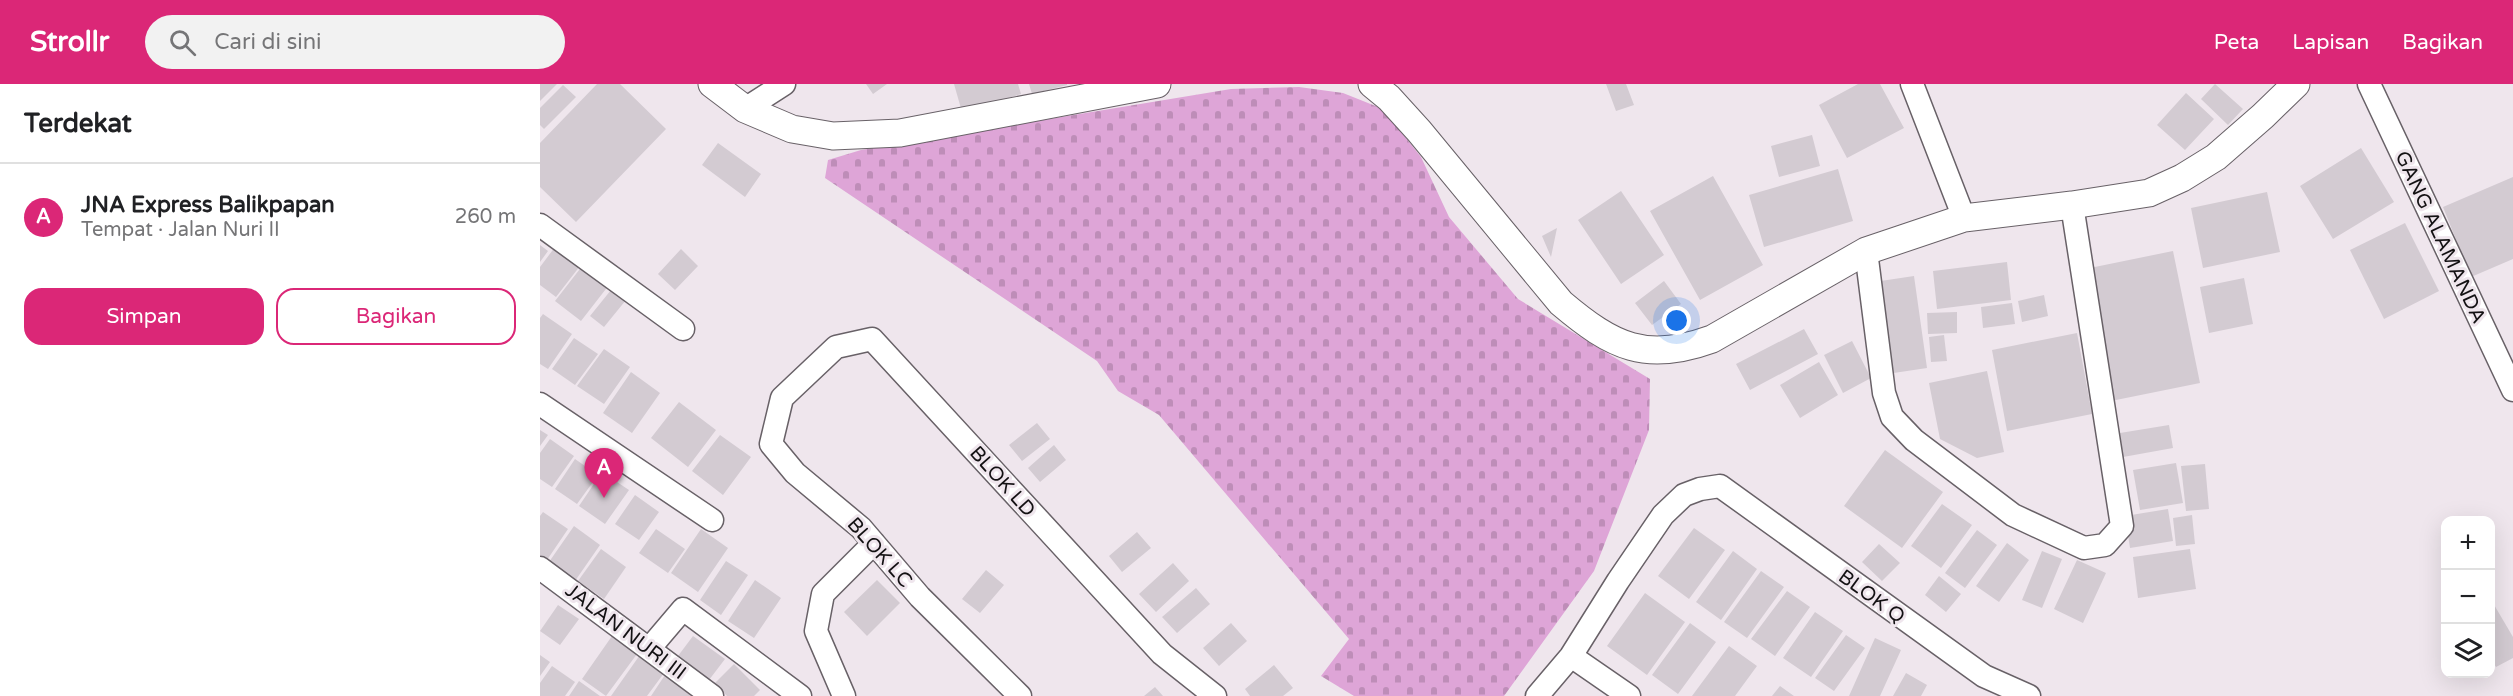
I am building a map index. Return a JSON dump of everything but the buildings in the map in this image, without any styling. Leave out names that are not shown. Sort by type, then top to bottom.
[{"type":"street","points":[[712,84],[745,109],[792,129],[833,136],[900,133],[1157,84]]},
{"type":"street","points":[[745,109],[784,84]]},
{"type":"street","points":[[1372,84],[1389,98],[1419,131],[1561,303],[1585,324],[1636,348],[1656,352],[1687,348],[1712,339],[1866,251],[1964,218],[2149,193],[2182,178],[2216,157],[2263,117],[2296,84]]},
{"type":"street","points":[[1912,84],[1964,218]]},
{"type":"street","name":"GANG ALAMANDA","points":[[2369,84],[2513,390]]},
{"type":"street","points":[[1866,251],[1884,393],[1892,417],[1914,440],[2013,515],[2084,548],[2105,545],[2115,537],[2122,526],[2072,205]]},
{"type":"street","points":[[540,225],[683,329]]},
{"type":"street","name":"BLOK LD","points":[[782,398],[836,348],[872,339],[1162,654],[1215,696]]},
{"type":"street","name":"BLOK LC","points":[[782,398],[771,444],[795,473],[861,528],[920,597],[1020,696]]},
{"type":"street","points":[[540,404],[712,520]]},
{"type":"street","name":"BLOK Q","points":[[1571,656],[1663,515],[1683,495],[1700,489],[1720,486],[1984,676],[2029,696]]},
{"type":"street","points":[[844,696],[816,631],[823,594],[874,543]]},
{"type":"street","name":"JALAN NURI III","points":[[540,568],[712,696]]},
{"type":"street","points":[[649,649],[683,609],[800,696]]},
{"type":"street","points":[[1537,696],[1571,656],[1629,696]]},
{"type":"green space","points":[[1299,87],[1343,93],[1383,109],[1421,157],[1449,217],[1518,299],[1650,379],[1649,430],[1594,571],[1504,696],[1354,696],[1321,676],[1349,639],[1159,415],[1118,391],[1097,361],[825,178],[828,160],[861,150],[1231,89]]},
{"type":"place","name":"JNA Express Balikpapan","points":[[604,498]]}]
